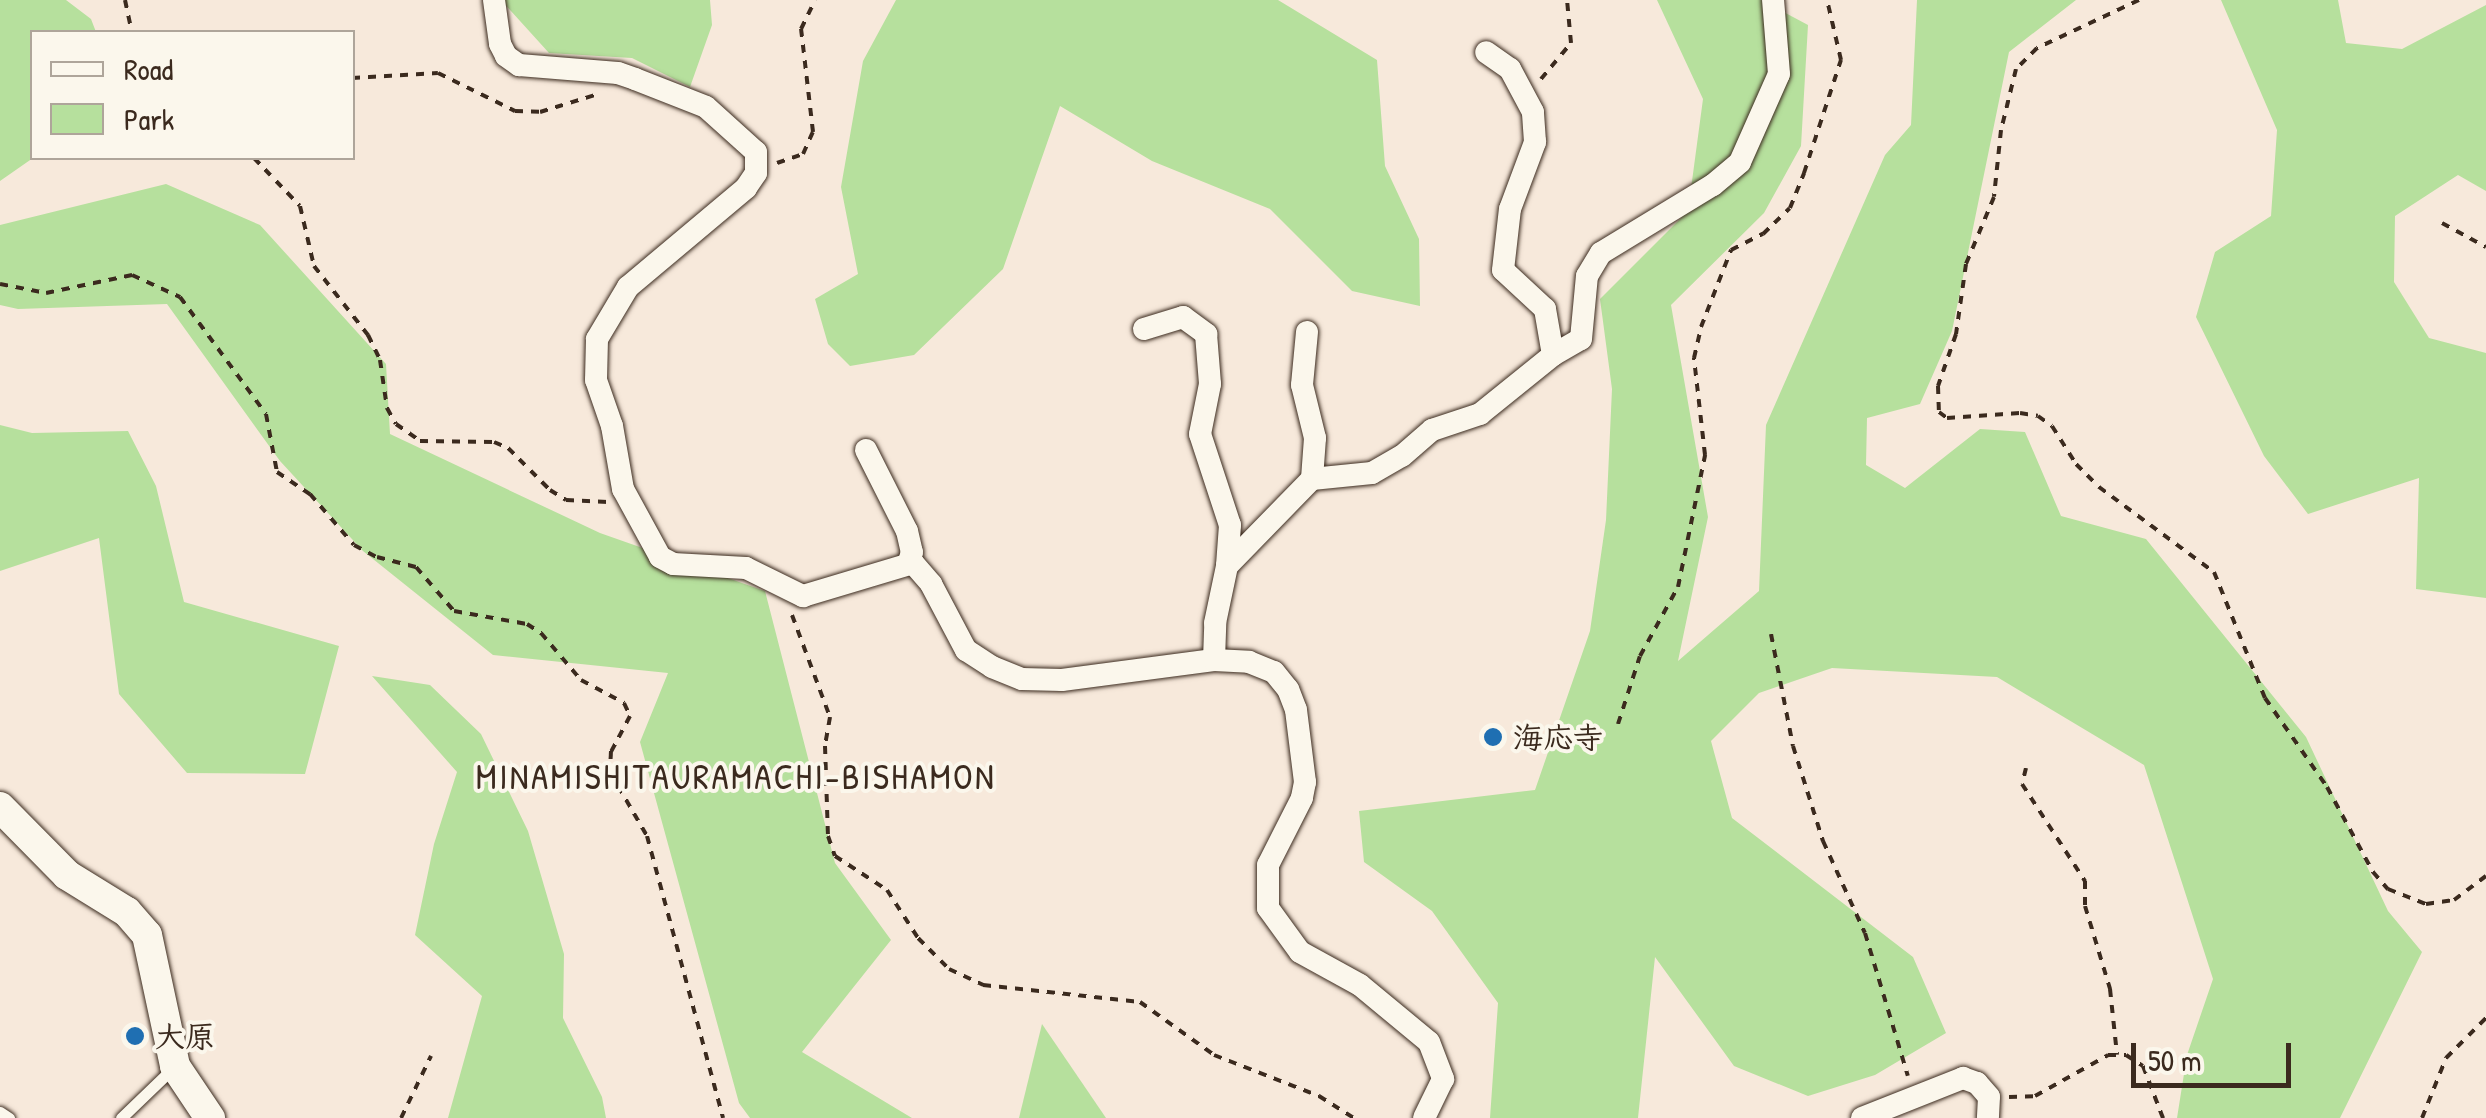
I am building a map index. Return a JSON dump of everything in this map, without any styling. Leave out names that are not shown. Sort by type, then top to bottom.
[{"type":"street","points":[[494,0],[500,44],[513,62],[540,70],[618,73],[706,107],[749,142],[758,163],[746,188],[628,286],[602,326],[595,353],[596,380],[612,426],[627,503],[653,549],[668,563],[738,566],[810,596],[909,562]]},
{"type":"street","points":[[1227,566],[1312,479],[1372,473],[1402,456],[1432,430],[1480,414],[1553,355],[1581,339],[1586,276],[1601,253],[1713,185],[1740,162],[1779,74],[1773,0]]},
{"type":"street","points":[[1486,52],[1510,69],[1532,112],[1536,142],[1510,209],[1503,270],[1546,310],[1553,355]]},
{"type":"street","points":[[1144,329],[1183,317],[1206,334],[1210,384],[1200,434],[1230,525],[1227,566],[1215,623],[1214,660]]},
{"type":"street","points":[[1307,332],[1302,385],[1315,438],[1312,479]]},
{"type":"street","points":[[866,450],[907,532],[912,552],[909,562]]},
{"type":"street","points":[[909,562],[931,584],[956,639],[978,660],[1006,674],[1038,681],[1062,680],[1214,660],[1263,666],[1288,688],[1302,743],[1305,790],[1268,864],[1268,908],[1300,952],[1360,985],[1429,1042],[1443,1079],[1424,1118]]},
{"type":"street","points":[[0,807],[67,874],[127,912],[146,934],[175,1066],[210,1118]]},
{"type":"street","points":[[1862,1118],[1963,1078],[1977,1083],[1989,1107]]},
{"type":"lane","points":[[121,1118],[175,1066]]},
{"type":"lane","points":[[0,1112],[10,1118]]},
{"type":"path","points":[[125,0],[132,30]]},
{"type":"path","points":[[758,163],[770,165],[804,154],[813,132],[802,29],[815,0]]},
{"type":"path","points":[[1524,98],[1571,43],[1566,0]]},
{"type":"path","points":[[1618,724],[1640,656],[1678,587],[1705,455],[1694,358],[1701,327],[1731,250],[1763,234],[1790,208],[1804,173],[1841,60],[1827,0]]},
{"type":"path","points":[[2139,0],[2037,48],[2016,69],[2000,130],[1994,197],[1966,264],[1956,334],[1938,386],[1938,412],[1947,418],[2020,413],[2038,416],[2052,426],[2076,464],[2098,487],[2214,572],[2264,698],[2327,787],[2372,872],[2388,888],[2426,904],[2454,900],[2486,876]]},
{"type":"path","points":[[355,78],[438,73],[516,111],[550,110],[605,92]]},
{"type":"path","points":[[256,160],[300,206],[314,266],[368,335],[380,360],[387,408],[396,424],[420,441],[494,442],[508,448],[550,490],[566,500],[627,503]]},
{"type":"path","points":[[2442,223],[2486,246]]},
{"type":"path","points":[[0,284],[46,293],[132,275],[180,296],[266,414],[277,472],[310,494],[354,544],[377,557],[416,567],[454,611],[527,624],[541,633],[581,680],[624,703],[630,716],[610,751],[610,772],[647,836],[723,1118]]},
{"type":"path","points":[[784,587],[830,717],[825,746],[828,836],[835,856],[887,890],[918,938],[949,969],[983,984],[1140,1002],[1214,1056],[1319,1096],[1354,1118]]},
{"type":"path","points":[[1771,634],[1793,746],[1823,841],[1864,933],[1914,1095]]},
{"type":"path","points":[[2026,768],[2022,784],[2084,881],[2085,906],[2110,989],[2117,1055]]},
{"type":"path","points":[[2422,1118],[2446,1058],[2486,1018]]},
{"type":"path","points":[[1989,1107],[2035,1096],[2108,1055],[2126,1055],[2143,1066],[2163,1118]]},
{"type":"path","points":[[401,1118],[431,1056]]},
{"type":"green space","points":[[0,0],[66,0],[91,19],[95,30],[30,30],[30,160],[0,181]]},
{"type":"green space","points":[[501,0],[710,0],[712,25],[690,87],[632,58],[549,53]]},
{"type":"green space","points":[[896,0],[1278,0],[1377,60],[1385,166],[1419,239],[1420,306],[1352,291],[1270,209],[1152,161],[1060,106],[1003,269],[914,355],[850,366],[828,344],[815,299],[858,274],[841,187],[863,61]]},
{"type":"green space","points":[[1657,0],[1761,0],[1808,25],[1801,146],[1764,213],[1671,305],[1708,517],[1678,661],[1759,591],[1766,425],[1885,155],[1911,125],[1917,0],[2076,0],[2009,52],[1952,331],[1920,404],[1867,418],[1866,465],[1905,488],[1980,429],[2025,432],[2061,516],[2146,539],[2306,737],[2388,911],[2422,952],[2340,1118],[2177,1118],[2187,1055],[2213,979],[2144,765],[1997,677],[1832,668],[1759,693],[1711,741],[1732,818],[1913,957],[1946,1033],[1875,1075],[1808,1096],[1734,1066],[1655,957],[1638,1118],[1490,1118],[1498,1003],[1432,911],[1364,862],[1359,811],[1535,790],[1590,631],[1606,520],[1612,389],[1600,299],[1688,211],[1703,99]]},
{"type":"green space","points":[[2221,0],[2338,0],[2346,43],[2402,49],[2486,5],[2486,191],[2458,175],[2395,216],[2394,282],[2429,338],[2486,353],[2486,598],[2416,589],[2419,478],[2308,514],[2264,456],[2196,317],[2215,252],[2271,216],[2277,130]]},
{"type":"green space","points":[[166,184],[260,225],[386,364],[390,434],[600,533],[765,591],[835,863],[891,940],[802,1052],[912,1118],[750,1118],[739,1103],[640,742],[668,673],[493,655],[363,551],[280,461],[167,304],[18,309],[0,305],[0,225]]},
{"type":"green space","points":[[0,425],[32,433],[128,431],[156,486],[184,602],[339,646],[305,774],[187,773],[119,694],[99,538],[0,571]]},
{"type":"green space","points":[[372,676],[430,685],[481,734],[528,831],[564,954],[563,1018],[602,1097],[606,1118],[448,1118],[482,996],[415,935],[434,844],[457,772]]},
{"type":"green space","points":[[1042,1024],[1106,1118],[1019,1118]]},
{"type":"place","name":"海応寺","points":[[1493,737]]},
{"type":"place","name":"大原","points":[[135,1036]]},
{"type":"district","name":"MINAMISHITAURAMACHI-BISHAMON","points":[[736,777]]}]
